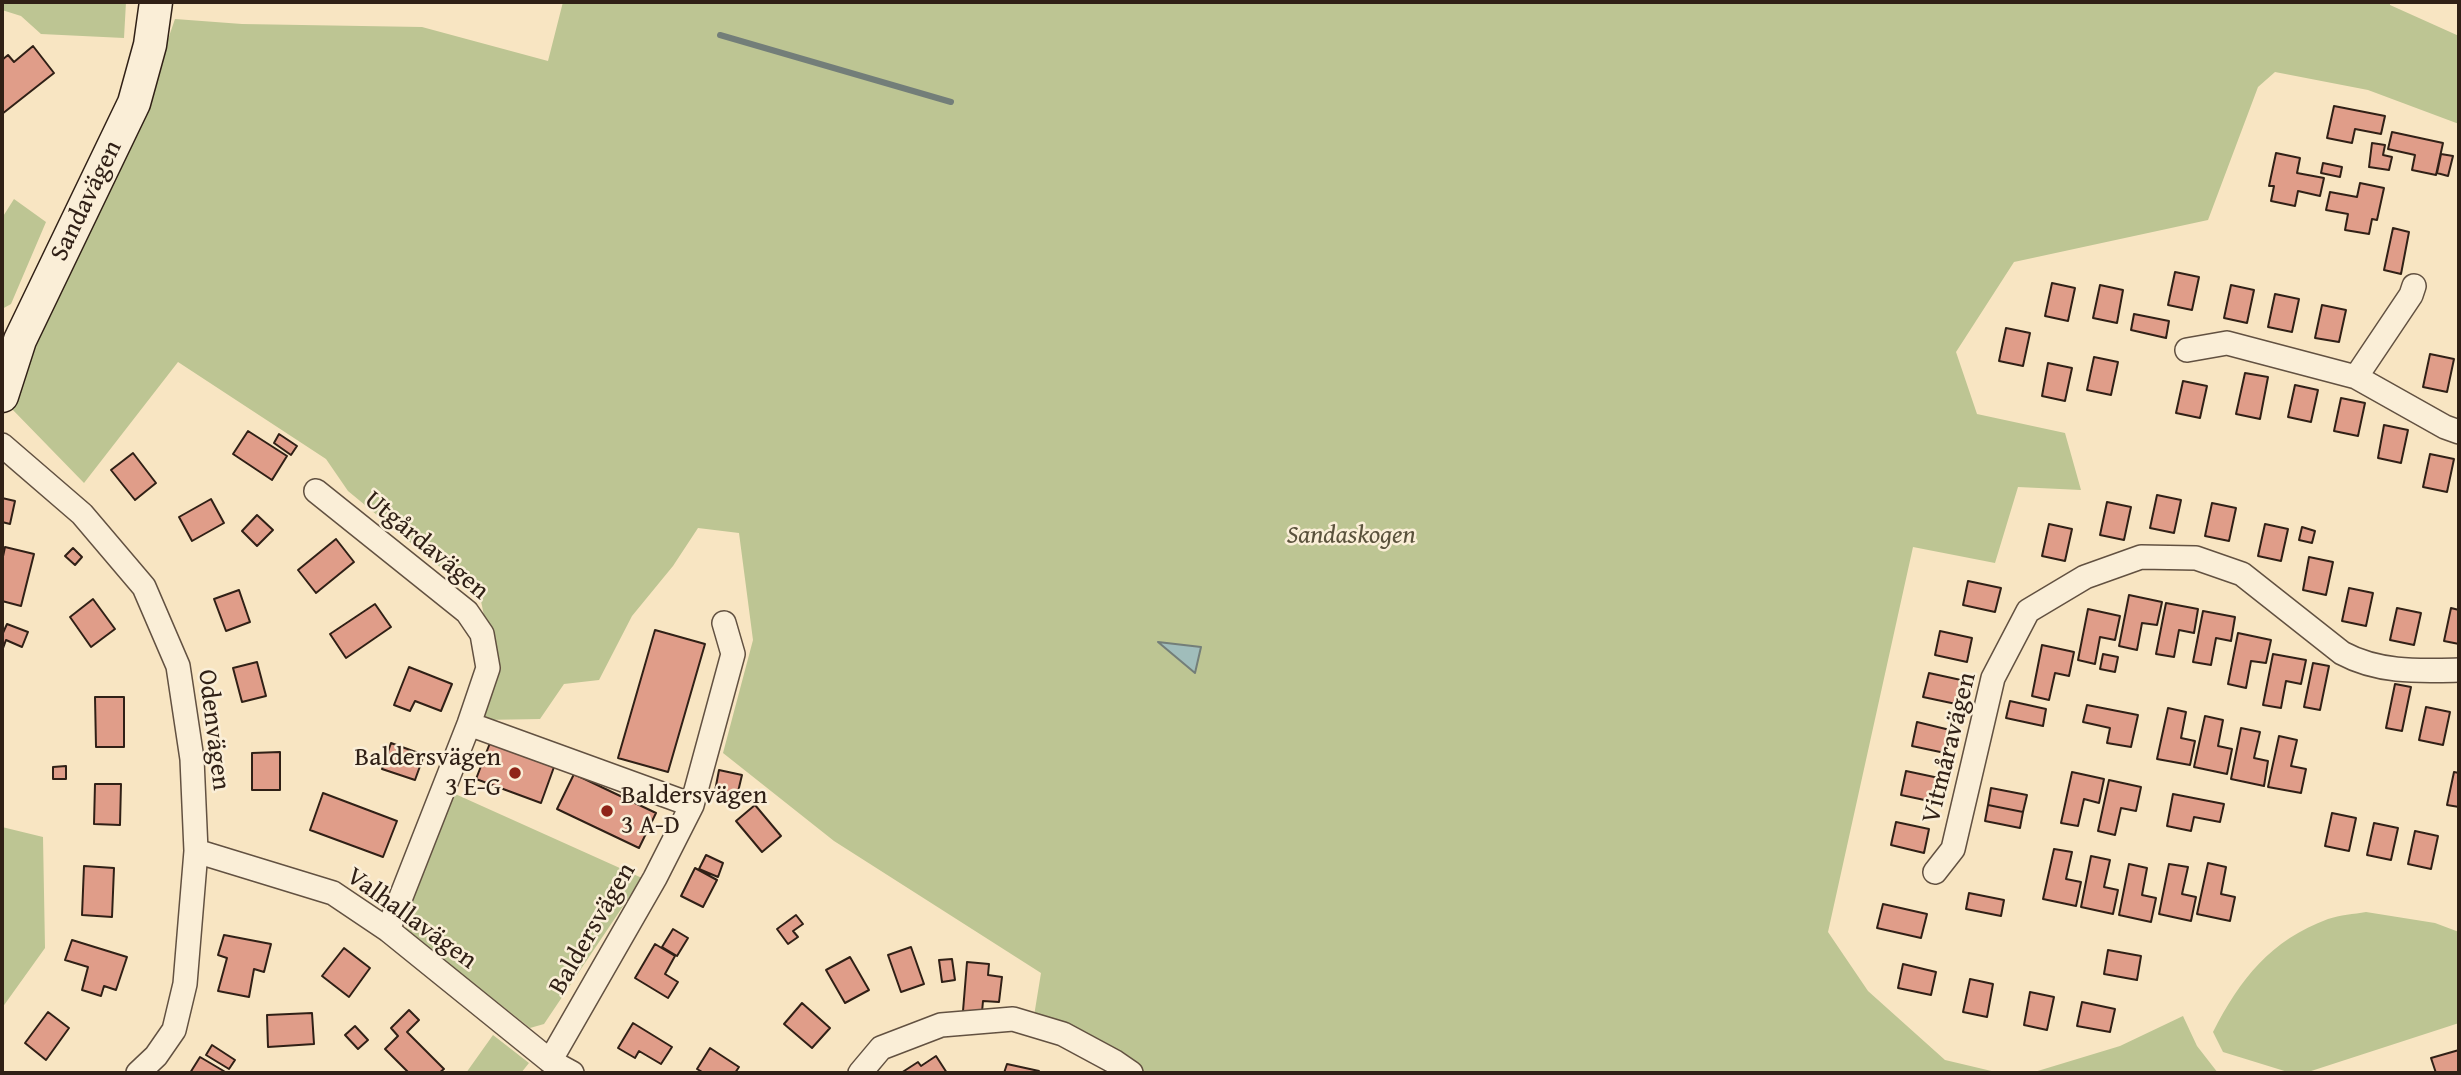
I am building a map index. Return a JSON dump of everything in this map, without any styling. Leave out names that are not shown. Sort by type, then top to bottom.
[{"type":"street","name":"Sandavägen","points":[[2,396],[20,340],[134,103],[150,45],[156,2]]},
{"type":"street","points":[[2356,377],[2411,295],[2414,286]]},
{"type":"street","points":[[2188,350],[2227,343],[2356,377],[2445,427],[2459,432]]},
{"type":"street","name":"Odenvägen","points":[[2,445],[82,514],[144,587],[178,666],[192,759],[197,851],[185,984],[174,1030],[156,1056],[138,1073]]},
{"type":"street","name":"Utgårdavägen","points":[[316,491],[467,612],[482,634],[488,668],[469,724],[388,930]]},
{"type":"street","name":"Vitmåravägen","points":[[1935,872],[1953,849],[1993,678],[2028,611],[2085,577],[2141,557],[2196,558],[2242,574],[2355,660],[2387,669],[2459,670]]},
{"type":"street","name":"Baldersvägen","points":[[551,1061],[655,878],[692,805],[733,654],[723,623]]},
{"type":"street","points":[[469,724],[692,805]]},
{"type":"street","name":"Valhallavägen","points":[[197,851],[333,893],[388,930],[551,1061],[572,1073]]},
{"type":"street","points":[[860,1073],[881,1048],[941,1024],[1013,1019],[1063,1034],[1131,1073]]},
{"type":"green space","points":[[2,2],[126,2],[124,38],[41,34],[21,16],[2,10]]},
{"type":"green space","name":"Sandaskogen","points":[[563,2],[2390,2],[2390,5],[2459,36],[2459,124],[2368,90],[2275,72],[2258,87],[2208,220],[2014,262],[1956,352],[1977,414],[2065,433],[2081,490],[2018,487],[1995,563],[1913,547],[1828,932],[1868,991],[1945,1060],[2000,1073],[1146,1073],[1121,1056],[1034,1016],[1041,973],[834,841],[723,753],[753,640],[739,533],[698,528],[673,566],[632,616],[599,680],[564,684],[540,719],[482,720],[495,670],[481,601],[348,491],[326,459],[178,362],[84,483],[11,408],[33,343],[145,106],[175,19],[242,24],[422,27],[548,61]]},
{"type":"green space","points":[[14,199],[46,222],[11,304],[2,309],[2,218]]},
{"type":"green space","points":[[453,793],[642,878],[544,1024],[530,1028],[407,931],[405,915]]},
{"type":"green space","points":[[2,827],[43,837],[45,948],[2,1008]]},
{"type":"green space","points":[[2366,912],[2435,923],[2459,932],[2459,1023],[2305,1073],[2291,1073],[2223,1052],[2213,1032],[2234,995],[2259,964],[2290,938],[2308,928],[2333,918]]},
{"type":"green space","points":[[2183,1016],[2197,1046],[2218,1073],[2031,1073],[2120,1046]]},
{"type":"green space","points":[[493,1035],[529,1063],[521,1073],[466,1073]]},
{"type":"water","points":[[1158,642],[1201,647],[1195,673]]},
{"type":"building","points":[[33,46],[54,73],[2,114],[2,60],[8,55],[14,62]]},
{"type":"building","points":[[2334,106],[2385,116],[2381,134],[2355,129],[2352,143],[2327,138]]},
{"type":"building","points":[[2392,132],[2443,143],[2436,175],[2412,170],[2415,155],[2388,149]]},
{"type":"building","points":[[2372,143],[2385,145],[2383,155],[2392,157],[2389,170],[2369,167]]},
{"type":"building","points":[[2276,153],[2300,158],[2297,173],[2324,178],[2320,196],[2298,191],[2295,206],[2271,201],[2274,186],[2269,186]]},
{"type":"building","points":[[2441,154],[2453,156],[2448,176],[2437,173]]},
{"type":"building","points":[[2323,163],[2342,167],[2340,177],[2321,173]]},
{"type":"building","points":[[2360,183],[2384,188],[2377,220],[2372,219],[2369,234],[2345,230],[2348,214],[2326,210],[2330,192],[2357,197]]},
{"type":"building","points":[[2393,228],[2409,232],[2401,274],[2384,270]]},
{"type":"building","points":[[2175,272],[2199,277],[2192,310],[2168,305]]},
{"type":"building","points":[[2052,283],[2075,288],[2068,321],[2045,316]]},
{"type":"building","points":[[2100,285],[2123,290],[2117,323],[2093,318]]},
{"type":"building","points":[[2231,285],[2254,290],[2247,323],[2224,318]]},
{"type":"building","points":[[2275,294],[2299,299],[2292,332],[2268,327]]},
{"type":"building","points":[[2322,305],[2346,310],[2339,342],[2315,338]]},
{"type":"building","points":[[2134,314],[2169,321],[2166,338],[2131,330]]},
{"type":"building","points":[[2006,328],[2030,333],[2023,366],[1999,361]]},
{"type":"building","points":[[2430,354],[2454,359],[2447,392],[2423,387]]},
{"type":"building","points":[[2094,357],[2118,362],[2111,395],[2087,390]]},
{"type":"building","points":[[2048,363],[2072,368],[2065,401],[2042,396]]},
{"type":"building","points":[[2245,373],[2268,377],[2260,419],[2236,414]]},
{"type":"building","points":[[2183,381],[2207,386],[2200,418],[2176,413]]},
{"type":"building","points":[[2295,385],[2318,390],[2311,422],[2288,417]]},
{"type":"building","points":[[2341,398],[2365,403],[2358,436],[2334,431]]},
{"type":"building","points":[[2384,425],[2408,430],[2401,463],[2378,458]]},
{"type":"building","points":[[248,431],[287,456],[272,480],[233,454]]},
{"type":"building","points":[[279,434],[297,446],[291,455],[274,443]]},
{"type":"building","points":[[133,453],[156,483],[135,500],[111,470]]},
{"type":"building","points":[[2430,454],[2454,459],[2447,492],[2423,487]]},
{"type":"building","points":[[2157,495],[2181,500],[2174,533],[2150,528]]},
{"type":"building","points":[[2,498],[15,501],[10,524],[2,522]]},
{"type":"building","points":[[211,499],[224,523],[192,541],[179,517]]},
{"type":"building","points":[[2107,502],[2131,507],[2124,540],[2100,535]]},
{"type":"building","points":[[2212,503],[2236,508],[2229,541],[2205,536]]},
{"type":"building","points":[[257,515],[273,530],[257,546],[242,531]]},
{"type":"building","points":[[2049,524],[2072,529],[2065,561],[2042,556]]},
{"type":"building","points":[[2265,524],[2288,529],[2281,561],[2258,556]]},
{"type":"building","points":[[2302,527],[2315,531],[2312,543],[2299,540]]},
{"type":"building","points":[[336,539],[354,562],[316,593],[298,570]]},
{"type":"building","points":[[5,547],[34,554],[21,606],[2,601],[2,561]]},
{"type":"building","points":[[73,548],[82,557],[75,565],[65,556]]},
{"type":"building","points":[[2309,557],[2333,562],[2326,595],[2303,590]]},
{"type":"building","points":[[1968,581],[2001,588],[1995,612],[1963,605]]},
{"type":"building","points":[[2349,588],[2373,593],[2366,626],[2342,621]]},
{"type":"building","points":[[239,590],[250,622],[226,631],[214,599]]},
{"type":"building","points":[[2129,595],[2162,602],[2157,625],[2142,623],[2137,650],[2119,646]]},
{"type":"building","points":[[93,599],[115,629],[91,647],[70,617]]},
{"type":"building","points":[[2166,603],[2198,609],[2194,633],[2179,630],[2174,657],[2156,654]]},
{"type":"building","points":[[375,604],[391,627],[346,658],[330,634]]},
{"type":"building","points":[[2397,608],[2421,613],[2414,645],[2390,640]]},
{"type":"building","points":[[2451,608],[2459,610],[2459,644],[2444,641]]},
{"type":"building","points":[[2088,609],[2120,616],[2115,640],[2100,637],[2095,664],[2078,660]]},
{"type":"building","points":[[2203,611],[2235,617],[2231,641],[2216,638],[2211,665],[2193,662]]},
{"type":"building","points":[[7,624],[28,632],[22,647],[6,640],[2,651],[2,635]]},
{"type":"building","points":[[655,630],[705,644],[668,772],[618,758]]},
{"type":"building","points":[[1940,631],[1972,638],[1967,662],[1935,655]]},
{"type":"building","points":[[2238,633],[2271,640],[2266,663],[2251,661],[2246,688],[2228,684]]},
{"type":"building","points":[[2042,645],[2074,652],[2069,676],[2055,673],[2049,700],[2032,696]]},
{"type":"building","points":[[2103,654],[2118,657],[2115,672],[2100,669]]},
{"type":"building","points":[[2273,654],[2306,660],[2301,684],[2286,681],[2281,708],[2263,705]]},
{"type":"building","points":[[257,662],[266,696],[242,702],[233,668]]},
{"type":"building","points":[[2313,663],[2329,666],[2320,710],[2304,707]]},
{"type":"building","points":[[409,667],[452,684],[441,711],[415,701],[410,711],[394,705]]},
{"type":"building","points":[[1929,673],[1961,680],[1956,704],[1923,697]]},
{"type":"building","points":[[2395,684],[2411,687],[2402,731],[2386,728]]},
{"type":"building","points":[[95,697],[124,697],[124,747],[96,747]]},
{"type":"building","points":[[2010,701],[2046,709],[2043,726],[2006,718]]},
{"type":"building","points":[[2087,705],[2138,715],[2131,747],[2107,743],[2110,728],[2083,722]]},
{"type":"building","points":[[2426,707],[2450,712],[2443,745],[2419,740]]},
{"type":"building","points":[[2168,708],[2186,712],[2181,738],[2195,741],[2190,765],[2157,759]]},
{"type":"building","points":[[2205,716],[2223,720],[2218,746],[2232,749],[2227,774],[2194,767]]},
{"type":"building","points":[[1917,722],[1950,730],[1945,753],[1912,746]]},
{"type":"building","points":[[2241,728],[2260,732],[2254,758],[2268,761],[2264,786],[2231,779]]},
{"type":"building","points":[[2279,736],[2297,740],[2291,766],[2306,769],[2301,793],[2268,787]]},
{"type":"building","points":[[391,743],[424,755],[415,780],[382,769]]},
{"type":"building","name":"Baldersvägen 3 E-G","points":[[490,743],[554,767],[541,803],[476,779]]},
{"type":"building","points":[[280,752],[280,790],[252,790],[252,753]]},
{"type":"building","points":[[66,766],[66,779],[53,779],[53,767]]},
{"type":"building","points":[[719,770],[742,775],[737,796],[715,791]]},
{"type":"building","points":[[1906,771],[1939,778],[1934,802],[1901,795]]},
{"type":"building","points":[[2072,772],[2104,779],[2099,803],[2084,799],[2078,826],[2061,823]]},
{"type":"building","points":[[2454,772],[2459,773],[2459,807],[2447,805]]},
{"type":"building","name":"Baldersvägen 3 A-D","points":[[574,774],[656,813],[639,848],[557,809]]},
{"type":"building","points":[[2109,780],[2141,787],[2136,811],[2121,808],[2115,835],[2098,831]]},
{"type":"building","points":[[95,784],[121,784],[120,825],[94,824]]},
{"type":"building","points":[[1991,788],[2027,795],[2023,812],[1988,805]]},
{"type":"building","points":[[323,793],[397,821],[383,857],[310,830]]},
{"type":"building","points":[[2173,794],[2224,804],[2220,822],[2194,817],[2191,831],[2167,826]]},
{"type":"building","points":[[755,805],[781,836],[762,852],[736,821]]},
{"type":"building","points":[[1988,805],[2023,812],[2020,828],[1985,821]]},
{"type":"building","points":[[2332,813],[2356,818],[2349,851],[2325,846]]},
{"type":"building","points":[[1896,822],[1929,829],[1924,853],[1891,845]]},
{"type":"building","points":[[2374,823],[2398,828],[2391,860],[2367,855]]},
{"type":"building","points":[[2415,831],[2438,836],[2431,869],[2408,864]]},
{"type":"building","points":[[2054,849],[2072,852],[2066,879],[2081,882],[2076,906],[2043,899]]},
{"type":"building","points":[[706,855],[723,863],[718,877],[699,869]]},
{"type":"building","points":[[2091,856],[2110,860],[2104,887],[2118,890],[2113,914],[2081,907]]},
{"type":"building","points":[[2208,863],[2226,867],[2221,894],[2235,897],[2230,921],[2197,914]]},
{"type":"building","points":[[2129,864],[2147,868],[2142,895],[2156,898],[2151,922],[2119,915]]},
{"type":"building","points":[[2169,864],[2188,867],[2182,894],[2196,897],[2191,921],[2159,914]]},
{"type":"building","points":[[84,866],[114,868],[112,917],[82,915]]},
{"type":"building","points":[[695,868],[717,880],[703,907],[681,896]]},
{"type":"building","points":[[1969,893],[2004,900],[2001,916],[1966,909]]},
{"type":"building","points":[[1883,904],[1927,914],[1921,938],[1877,928]]},
{"type":"building","points":[[796,915],[803,924],[793,931],[798,937],[788,944],[777,929]]},
{"type":"building","points":[[673,929],[688,938],[677,956],[662,947]]},
{"type":"building","points":[[224,935],[271,944],[264,972],[254,969],[249,997],[218,991],[227,958],[218,955]]},
{"type":"building","points":[[72,940],[127,957],[116,990],[104,986],[101,996],[82,990],[88,967],[65,960]]},
{"type":"building","points":[[655,944],[675,956],[665,974],[678,982],[668,998],[635,978]]},
{"type":"building","points":[[911,947],[924,984],[901,992],[888,955]]},
{"type":"building","points":[[344,948],[370,968],[349,997],[322,976]]},
{"type":"building","points":[[2108,950],[2141,956],[2137,980],[2104,974]]},
{"type":"building","points":[[850,957],[869,990],[845,1003],[826,970]]},
{"type":"building","points":[[952,959],[955,980],[942,982],[939,960]]},
{"type":"building","points":[[967,962],[989,964],[988,975],[1002,977],[999,1002],[983,1001],[982,1012],[963,1011]]},
{"type":"building","points":[[1903,964],[1936,972],[1931,995],[1898,988]]},
{"type":"building","points":[[1970,979],[1993,984],[1987,1017],[1963,1012]]},
{"type":"building","points":[[2030,992],[2054,997],[2047,1030],[2024,1025]]},
{"type":"building","points":[[2082,1002],[2115,1009],[2110,1032],[2077,1026]]},
{"type":"building","points":[[802,1003],[830,1028],[812,1048],[784,1024]]},
{"type":"building","points":[[409,1010],[419,1020],[407,1032],[444,1069],[439,1073],[409,1073],[385,1049],[398,1036],[391,1028]]},
{"type":"building","points":[[48,1012],[69,1028],[46,1060],[25,1043]]},
{"type":"building","points":[[312,1013],[314,1044],[268,1047],[267,1015]]},
{"type":"building","points":[[633,1023],[672,1047],[661,1064],[639,1051],[635,1058],[618,1048]]},
{"type":"building","points":[[355,1026],[368,1040],[358,1049],[345,1035]]},
{"type":"building","points":[[212,1045],[235,1060],[229,1069],[206,1055]]},
{"type":"building","points":[[710,1048],[739,1067],[735,1073],[704,1073],[697,1069]]},
{"type":"building","points":[[2459,1050],[2459,1073],[2436,1073],[2431,1058]]},
{"type":"building","points":[[936,1056],[947,1073],[901,1073],[918,1062],[921,1066]]},
{"type":"building","points":[[200,1057],[227,1073],[190,1073]]},
{"type":"building","points":[[1007,1064],[1039,1071],[1004,1073]]},
{"type":"waterway","points":[[720,35],[951,102]]},
{"type":"place","name":"Baldersvägen 3 E-G","points":[[515,773]]},
{"type":"place","name":"Baldersvägen 3 A-D","points":[[607,811]]}]
